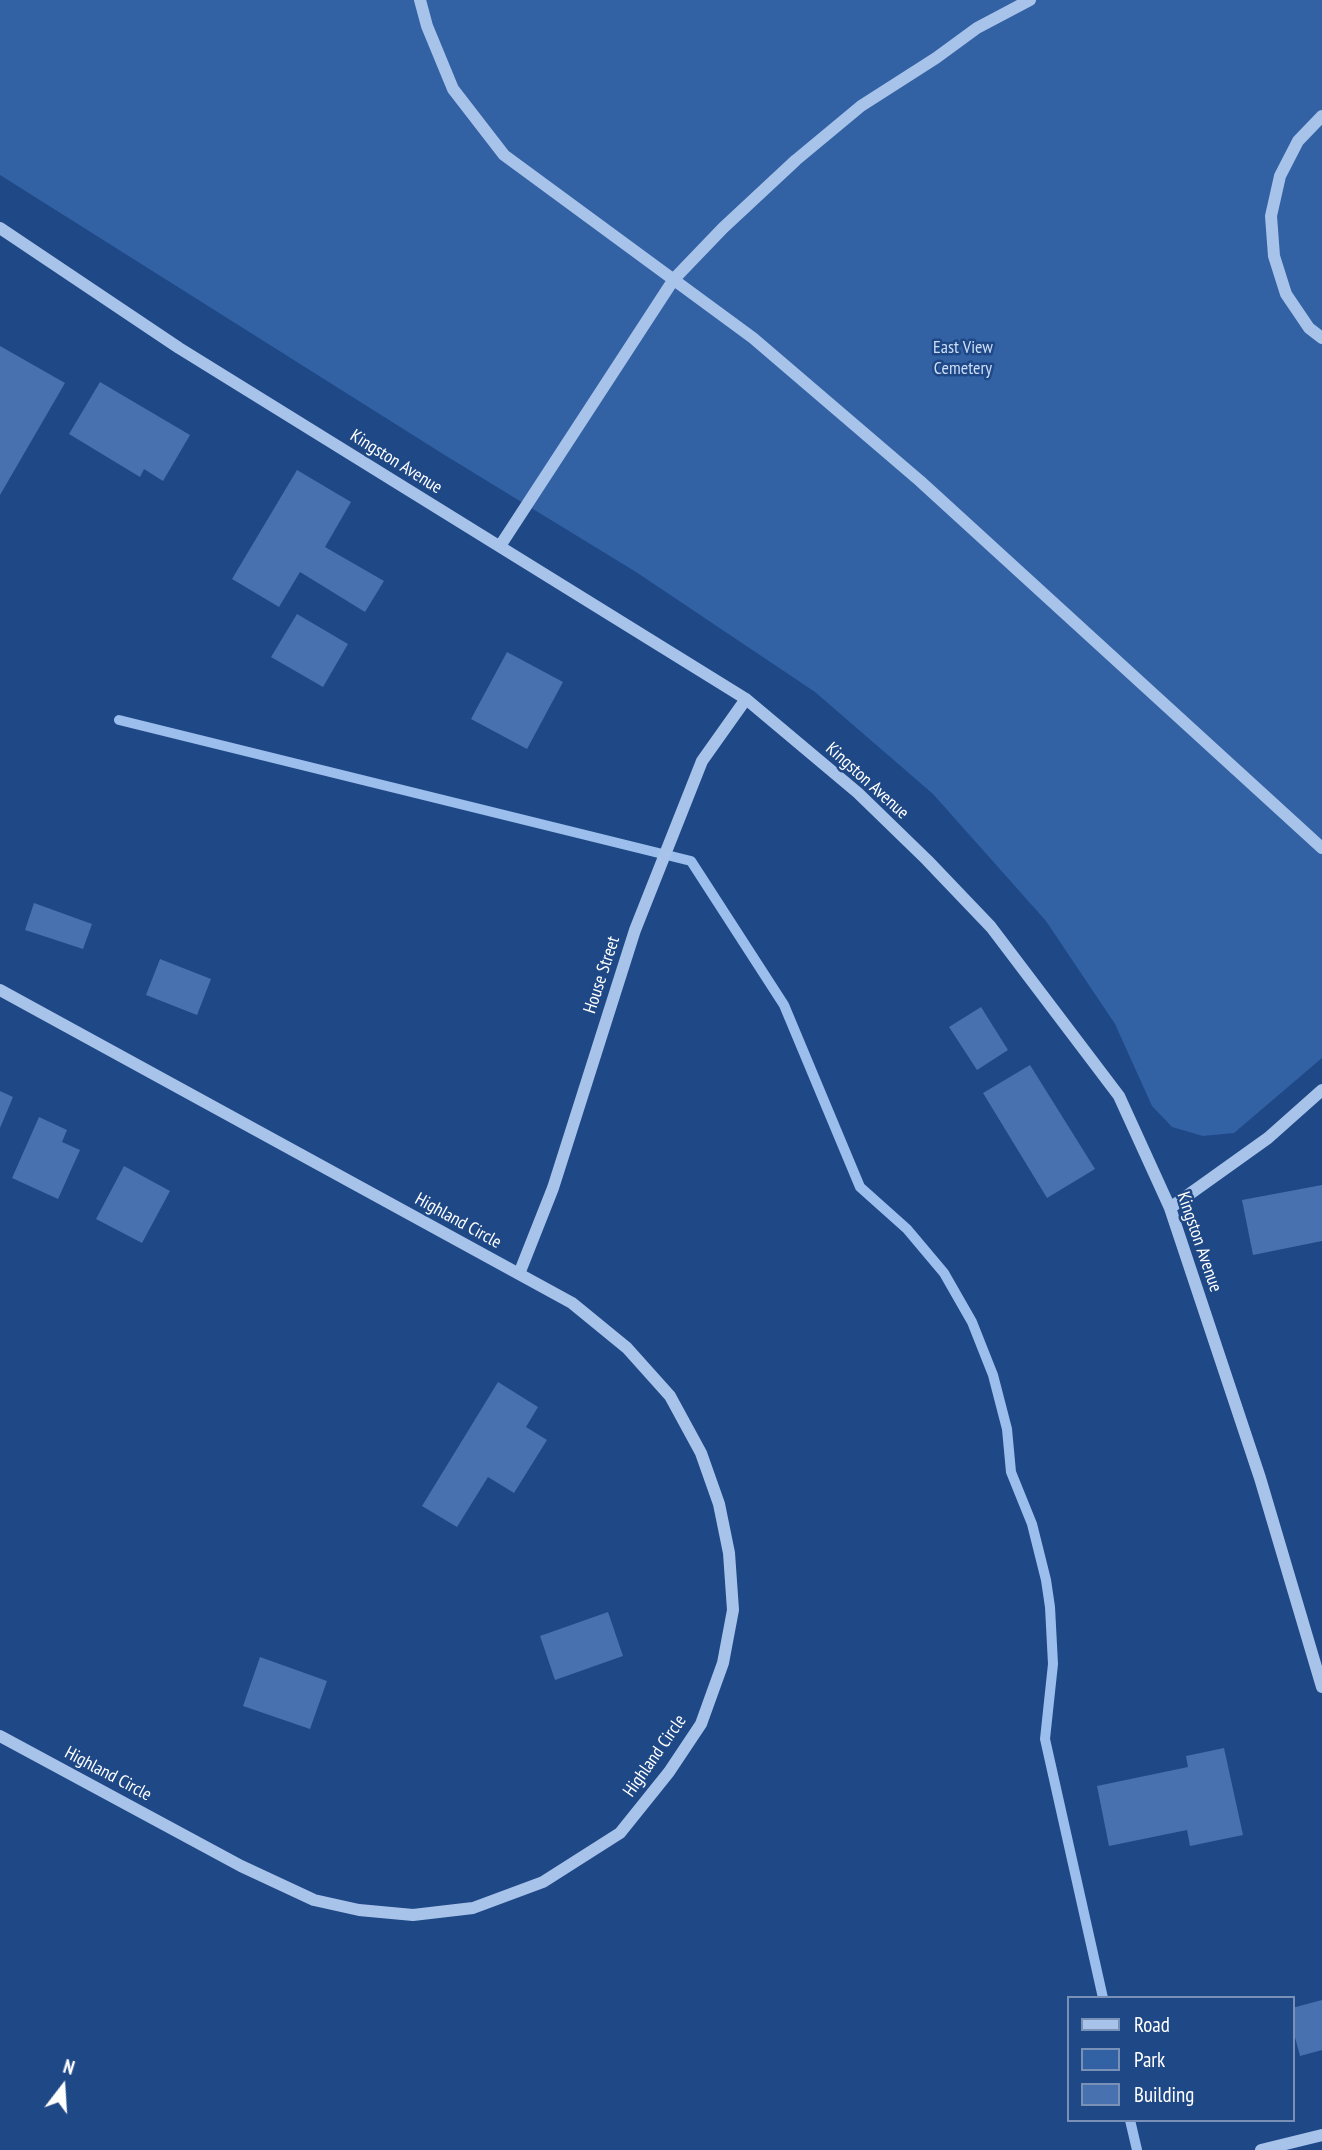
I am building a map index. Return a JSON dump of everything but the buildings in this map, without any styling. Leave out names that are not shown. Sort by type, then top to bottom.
[{"type":"street","points":[[420,0],[427,26],[453,89],[504,155],[753,338],[920,481],[1322,848]]},
{"type":"street","points":[[500,546],[674,279],[723,228],[796,160],[861,106],[977,29],[1030,0]]},
{"type":"street","points":[[1322,116],[1298,141],[1280,176],[1271,216],[1273,256],[1286,294],[1309,328],[1322,338]]},
{"type":"street","name":"Kingston Avenue","points":[[0,228],[179,348],[746,699],[858,793],[991,927],[1118,1096],[1170,1208],[1260,1478],[1322,1687]]},
{"type":"street","name":"House Street","points":[[519,1274],[553,1188],[635,930],[702,761],[746,699]]},
{"type":"street","name":"Highland Circle","points":[[0,990],[572,1303],[627,1348],[670,1395],[701,1453],[719,1504],[729,1553],[733,1610],[723,1663],[701,1724],[669,1772],[620,1833],[543,1882],[473,1908],[413,1915],[359,1910],[314,1900],[241,1866],[0,1736]]},
{"type":"street","points":[[1170,1208],[1268,1138],[1322,1090]]},
{"type":"street","points":[[1261,2150],[1322,2135]]},
{"type":"green space","name":"East View Cemetery","points":[[0,0],[1322,0],[1322,1058],[1234,1133],[1203,1136],[1172,1127],[1152,1106],[1115,1024],[1046,921],[933,794],[815,692],[636,572],[0,175]]},
{"type":"waterway","points":[[119,720],[691,861],[784,1005],[860,1187],[907,1229],[944,1273],[972,1322],[993,1375],[1007,1429],[1011,1472],[1032,1524],[1046,1580],[1053,1664],[1045,1739],[1103,1996]]},
{"type":"waterway","points":[[1130,2122],[1137,2150]]}]
